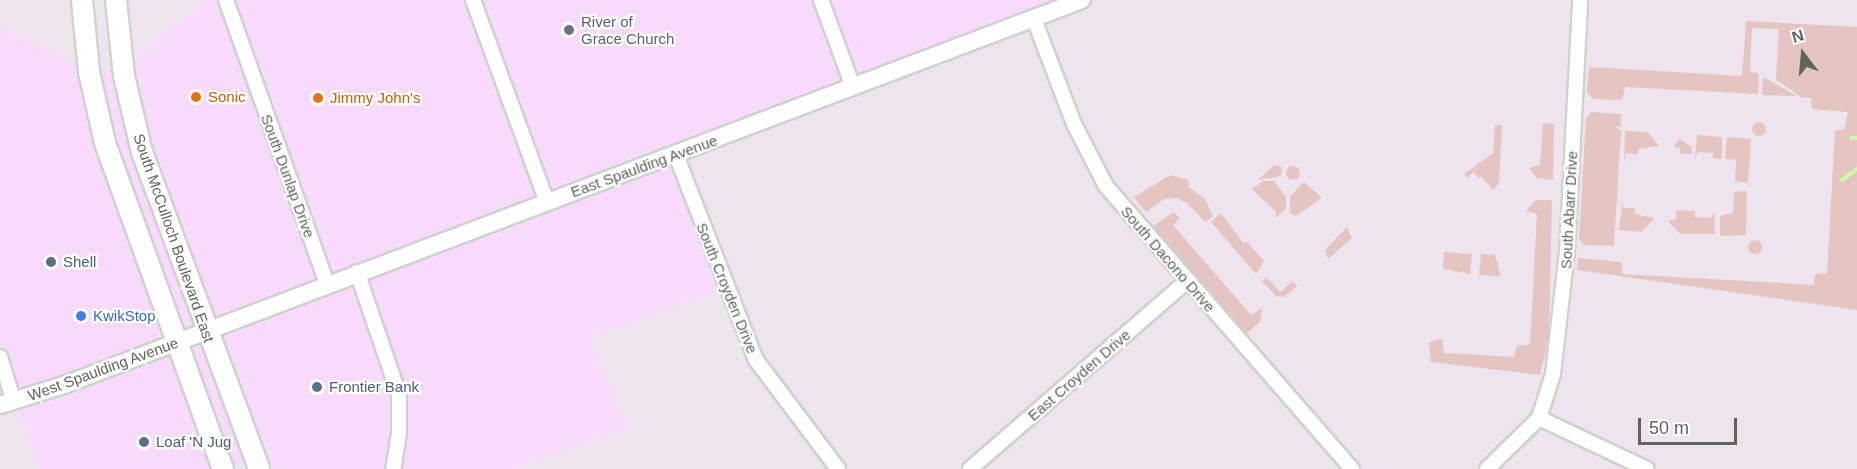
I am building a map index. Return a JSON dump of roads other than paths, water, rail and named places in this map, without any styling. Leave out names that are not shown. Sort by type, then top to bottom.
[{"type":"main road","points":[[82,0],[89,72],[105,143],[223,469]]},
{"type":"main road","name":"South McCulloch Boulevard East","points":[[116,0],[134,124],[206,330],[259,469]]},
{"type":"street","name":"South Dunlap Drive","points":[[226,0],[327,284]]},
{"type":"street","points":[[473,0],[547,202]]},
{"type":"street","points":[[821,0],[853,87]]},
{"type":"street","name":"East Spaulding Avenue","points":[[206,330],[676,155],[1082,0]]},
{"type":"street","name":"South Abarr Drive","points":[[1539,418],[1560,340],[1581,0]]},
{"type":"street","name":"South Dacono Drive","points":[[1034,19],[1074,124],[1095,168],[1128,213],[1352,469]]},
{"type":"street","name":"South Croyden Drive","points":[[676,155],[756,360],[838,469]]},
{"type":"street","points":[[357,272],[399,395],[399,433],[393,469]]},
{"type":"street","name":"East Croyden Drive","points":[[970,469],[1187,281]]},
{"type":"street","name":"West Spaulding Avenue","points":[[7,404],[206,330]]},
{"type":"street","points":[[0,357],[7,404]]},
{"type":"street","points":[[1488,469],[1539,418],[1647,469]]},
{"type":"waterway","points":[[1851,138],[1857,138]]},
{"type":"waterway","points":[[1842,180],[1857,169]]},
{"type":"place","name":"River of Grace Church","points":[[569,30]]},
{"type":"place","name":"Sonic","points":[[196,97]]},
{"type":"place","name":"Jimmy John's","points":[[318,98]]},
{"type":"place","name":"Shell","points":[[51,262]]},
{"type":"place","name":"KwikStop","points":[[81,316]]},
{"type":"place","name":"Frontier Bank","points":[[317,387]]},
{"type":"place","name":"Loaf 'N Jug","points":[[144,442]]}]
